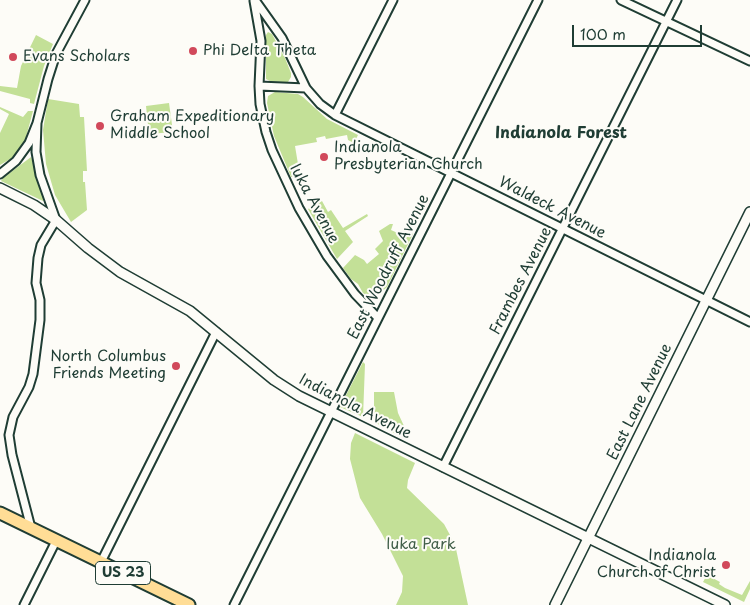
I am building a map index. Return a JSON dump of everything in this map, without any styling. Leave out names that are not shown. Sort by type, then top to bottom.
[{"type":"main road","name":"US 23","points":[[0,513],[185,604]]},
{"type":"street","points":[[0,174],[16,161],[28,143],[36,123],[56,54],[85,0]]},
{"type":"street","name":"Iuka Avenue","points":[[254,0],[261,41],[259,86],[262,117],[284,180],[322,249],[355,294],[378,318]]},
{"type":"street","name":"Waldeck Avenue","points":[[254,0],[282,38],[306,88],[320,104],[335,115],[750,322]]},
{"type":"street","points":[[335,115],[393,0]]},
{"type":"street","name":"East Woodruff Avenue","points":[[234,605],[538,0]]},
{"type":"street","points":[[621,0],[750,61]]},
{"type":"street","name":"Frambes Avenue","points":[[443,467],[677,0]]},
{"type":"street","points":[[259,86],[306,88]]},
{"type":"street","points":[[31,528],[12,455],[9,435],[13,417],[34,374],[40,310],[36,283],[37,265],[41,245],[56,220],[40,175],[36,152],[36,123]]},
{"type":"street","name":"Indianola Avenue","points":[[0,188],[34,205],[56,220],[88,248],[120,272],[190,311],[274,380],[299,396],[725,605]]},
{"type":"street","name":"East Lane Avenue","points":[[555,605],[750,212]]},
{"type":"street","points":[[101,562],[216,332]]},
{"type":"street","points":[[24,605],[56,541]]},
{"type":"green space","points":[[268,32],[272,34],[291,73],[288,82],[272,82],[266,79],[266,35]]},
{"type":"green space","points":[[36,35],[53,44],[44,66],[34,104],[30,103],[30,99],[0,91],[0,86],[17,88],[21,66]]},
{"type":"green space","points":[[275,92],[298,94],[303,97],[327,119],[358,135],[354,143],[348,140],[347,135],[326,139],[325,136],[316,138],[317,142],[295,146],[300,176],[291,177],[274,136],[267,103],[268,96]]},
{"type":"green space","points":[[48,99],[79,104],[80,117],[84,117],[87,171],[83,171],[83,182],[85,182],[87,210],[71,222],[55,195],[46,164],[43,130]]},
{"type":"green space","points":[[169,103],[173,132],[149,134],[146,106]]},
{"type":"green space","points":[[0,107],[23,117],[28,111],[33,111],[25,141],[12,158],[0,165],[0,133],[9,114],[0,109]]},
{"type":"green space","points":[[31,157],[44,198],[43,201],[1,181]]},
{"type":"green space","points":[[322,201],[328,212],[331,210],[343,228],[367,214],[368,216],[345,231],[353,242],[337,259],[308,209]]},
{"type":"green space","points":[[393,224],[391,230],[402,235],[405,230],[413,234],[387,287],[378,295],[366,295],[343,268],[355,255],[367,264],[379,254],[375,249],[383,241],[379,231]]},
{"type":"green space","points":[[363,362],[365,364],[363,417],[340,407]]},
{"type":"green space","points":[[374,392],[394,392],[398,413],[404,426],[396,434],[374,422]]},
{"type":"green space","name":"Iuka Park","points":[[355,433],[415,463],[407,488],[444,524],[450,535],[456,549],[468,605],[396,605],[402,592],[403,576],[382,534],[360,498],[350,459],[351,443]]},
{"type":"green space","points":[[707,575],[720,582],[719,584],[725,588],[742,595],[750,581],[750,589],[744,602],[703,582]]},
{"type":"place","name":"Phi Delta Theta","points":[[193,51]]},
{"type":"place","name":"Evans Scholars","points":[[13,57]]},
{"type":"place","name":"Graham Expeditionary Middle School","points":[[100,126]]},
{"type":"place","name":"Indianola Presbyterian Church","points":[[324,157]]},
{"type":"place","name":"North Columbus Friends Meeting","points":[[176,366]]},
{"type":"place","name":"Indianola Church of Christ","points":[[726,565]]},
{"type":"district","name":"Indianola Forest","points":[[561,134]]}]
